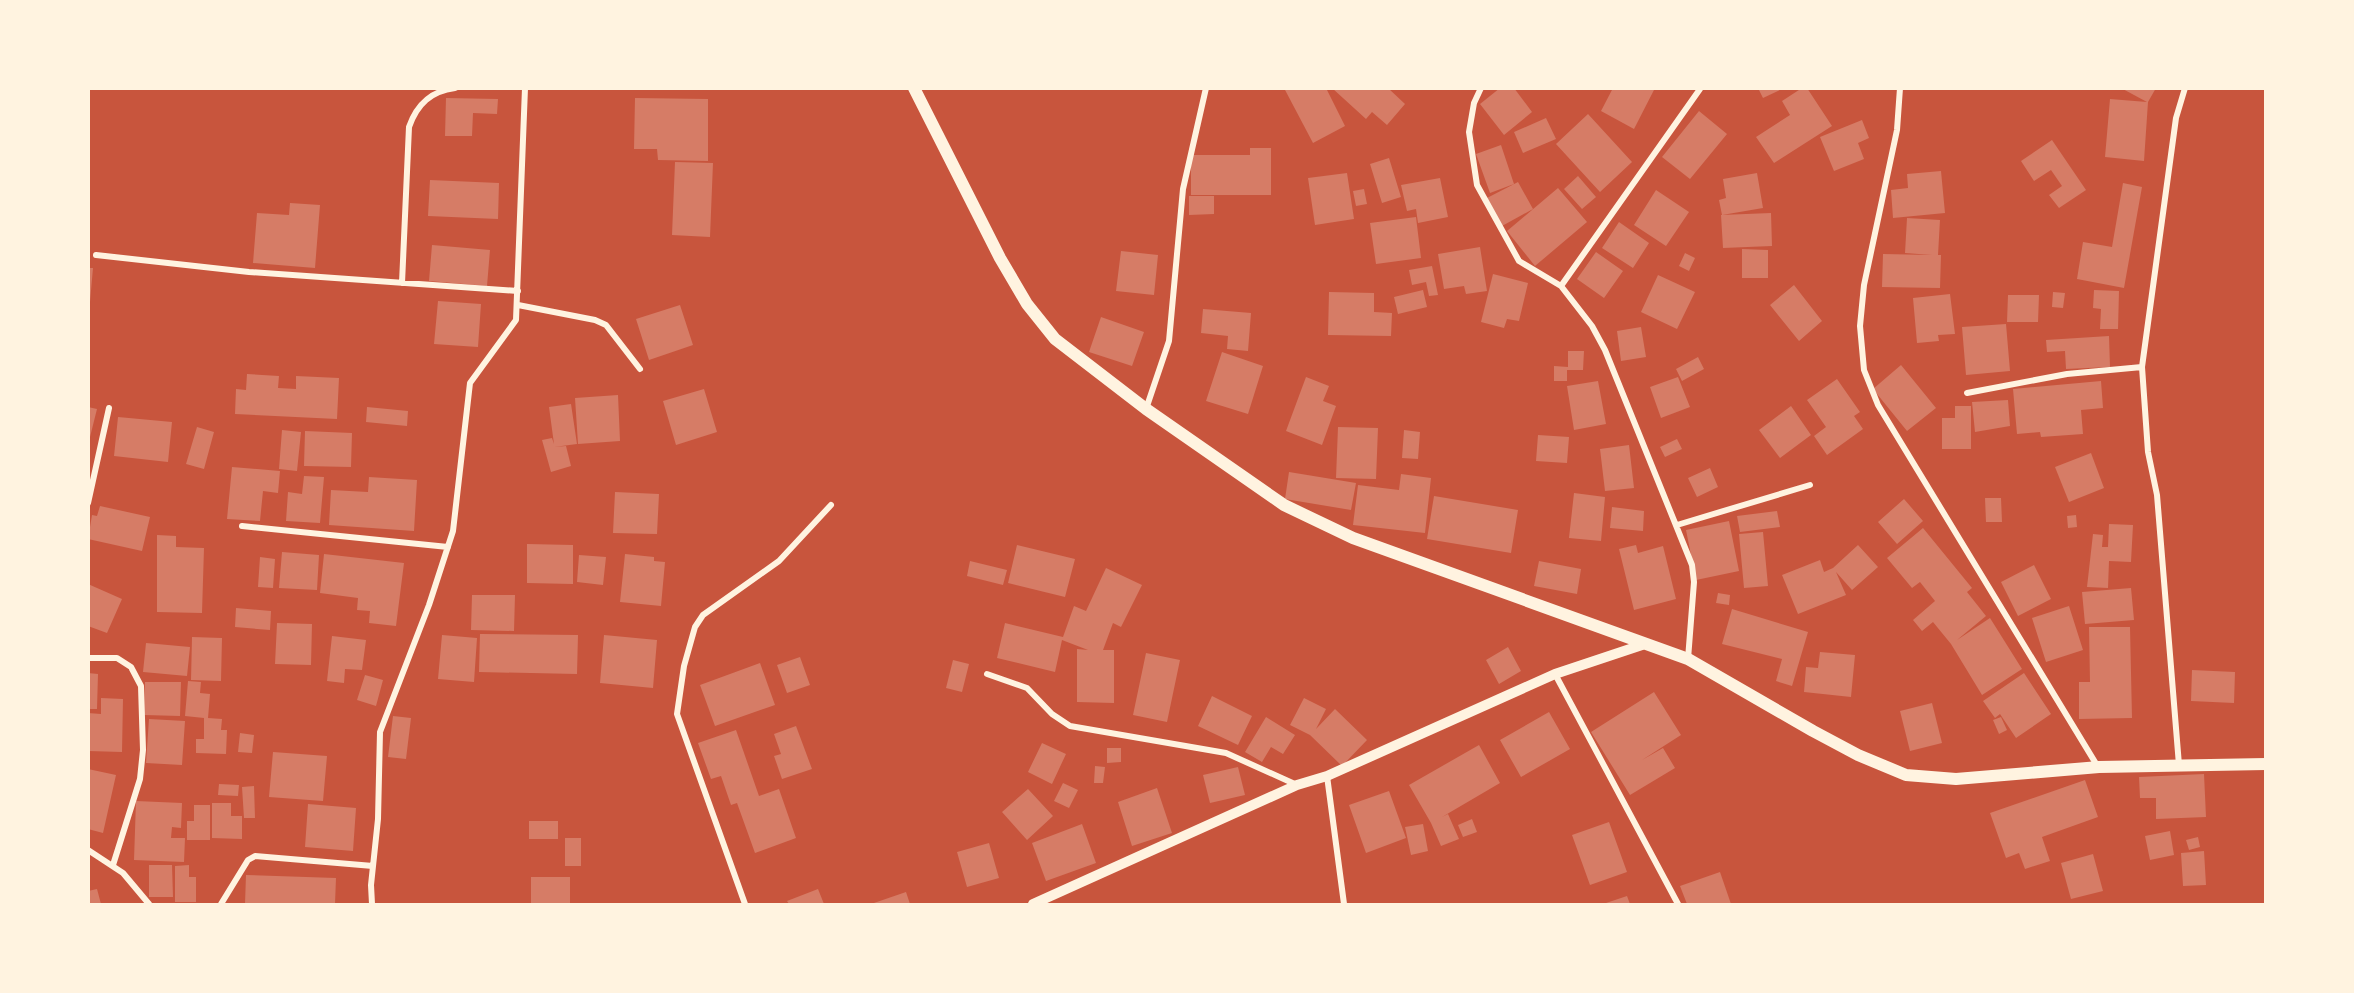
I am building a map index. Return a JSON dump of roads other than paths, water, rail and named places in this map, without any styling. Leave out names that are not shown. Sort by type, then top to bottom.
[{"type":"main road","points":[[914,88],[1027,304],[1055,339],[1146,409],[1284,505],[1353,538],[1642,645],[1688,659],[1858,755],[1906,774],[1956,779],[2099,767],[2265,764]]},
{"type":"street","points":[[402,283],[409,127],[421,103],[442,90],[455,88]]},
{"type":"street","points":[[372,904],[378,819],[380,732],[429,605],[453,531],[470,383],[516,320],[525,88]]},
{"type":"street","points":[[1146,409],[1169,340],[1183,189],[1206,88]]},
{"type":"street","points":[[1481,88],[1474,103],[1469,132],[1477,185],[1519,261],[1561,286],[1592,326],[1605,350],[1692,566],[1694,582],[1688,659]]},
{"type":"street","points":[[1900,88],[1897,130],[1864,285],[1860,326],[1864,370],[1878,405],[2099,767]]},
{"type":"street","points":[[2179,766],[2157,495],[2148,452],[2142,367],[2176,118],[2185,88]]},
{"type":"street","points":[[1561,286],[1700,89]]},
{"type":"street","points":[[96,255],[249,272],[518,291]]},
{"type":"street","points":[[518,305],[594,320],[606,325],[640,369]]},
{"type":"street","points":[[1967,393],[2067,374],[2142,367]]},
{"type":"street","points":[[88,503],[109,408]]},
{"type":"street","points":[[1677,525],[1810,485]]},
{"type":"street","points":[[745,904],[677,714],[684,666],[695,627],[704,615],[779,561],[831,505]]},
{"type":"street","points":[[242,526],[448,547]]},
{"type":"street","points":[[1033,904],[1297,785],[1327,776],[1555,674],[1642,645]]},
{"type":"street","points":[[88,658],[117,658],[131,667],[141,686],[143,750],[140,779],[113,865]]},
{"type":"street","points":[[987,674],[1027,688],[1052,714],[1070,726],[1226,753],[1297,785]]},
{"type":"street","points":[[1555,674],[1678,904]]},
{"type":"street","points":[[1327,776],[1344,904]]},
{"type":"street","points":[[88,850],[113,865],[138,889],[149,904]]},
{"type":"street","points":[[221,904],[248,860],[255,856],[373,866]]}]
